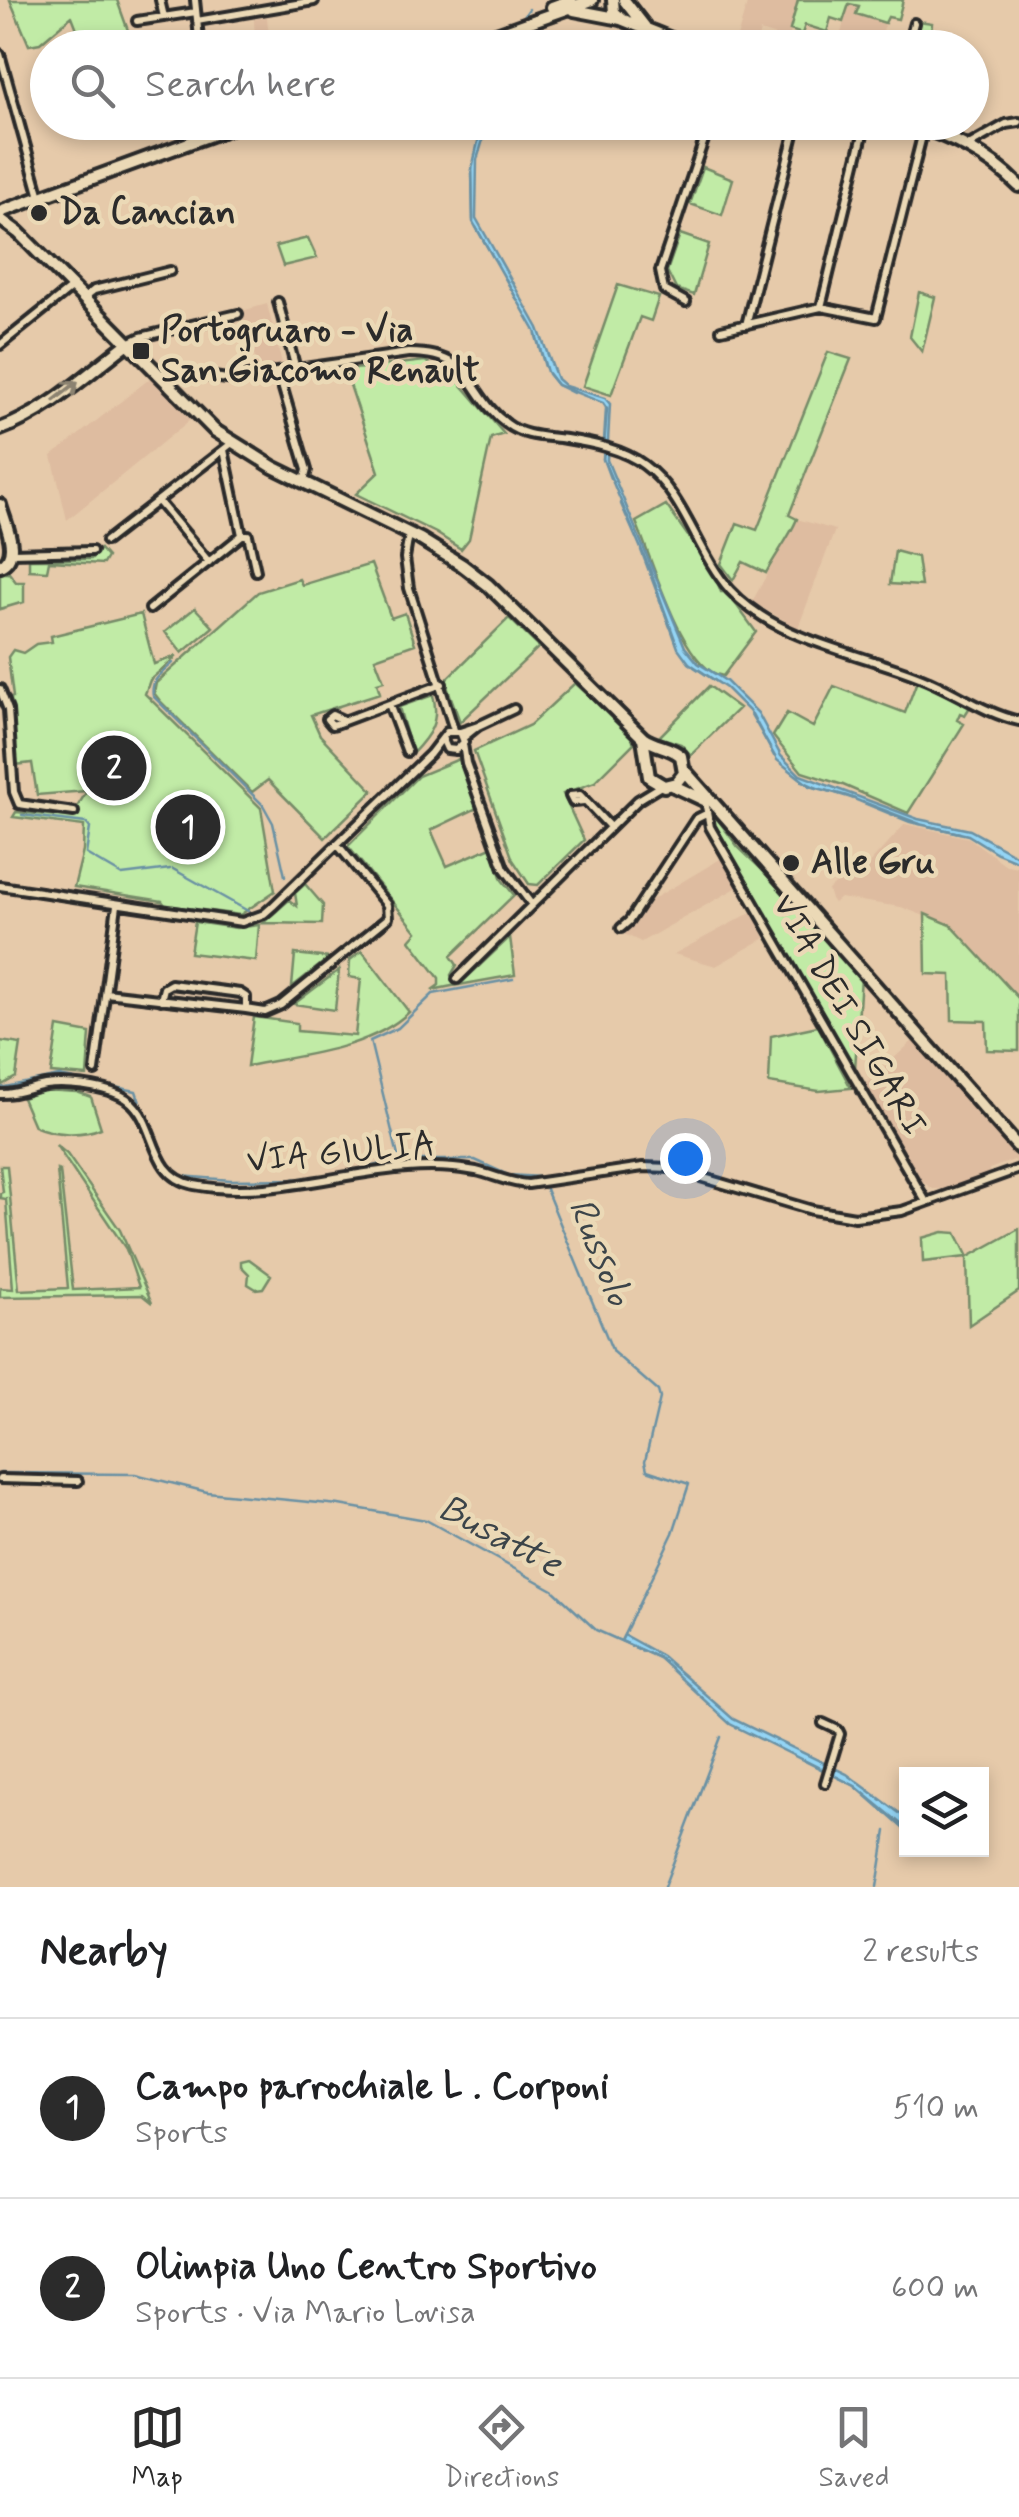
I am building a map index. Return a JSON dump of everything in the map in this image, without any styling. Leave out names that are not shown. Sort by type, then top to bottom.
[{"type":"street","points":[[160,0],[164,17]]},
{"type":"street","points":[[195,0],[197,30]]},
{"type":"street","points":[[285,0],[296,6]]},
{"type":"street","points":[[505,30],[571,0]]},
{"type":"street","points":[[532,19],[592,0]]},
{"type":"street","points":[[613,0],[614,12],[621,19]]},
{"type":"street","points":[[196,21],[314,2]]},
{"type":"street","points":[[628,2],[637,20],[650,30]]},
{"type":"street","points":[[563,10],[621,19],[647,30]]},
{"type":"street","points":[[137,21],[196,12]]},
{"type":"street","points":[[912,30],[914,22]]},
{"type":"street","points":[[0,54],[40,200]]},
{"type":"street","points":[[989,134],[1019,122]]},
{"type":"street","points":[[198,140],[4,216],[228,446],[442,551],[488,585],[643,738],[681,756],[684,770],[1019,1148]]},
{"type":"street","points":[[686,302],[664,290],[660,271],[704,140]]},
{"type":"street","points":[[746,324],[792,140]]},
{"type":"street","points":[[821,307],[862,140]]},
{"type":"street","points":[[721,330],[821,307],[876,318],[921,140]]},
{"type":"street","points":[[959,140],[990,159],[1019,186]]},
{"type":"street","points":[[967,146],[978,140]]},
{"type":"street","points":[[83,299],[94,290],[170,271]]},
{"type":"street","points":[[0,345],[71,288]]},
{"type":"street","points":[[278,302],[296,369]]},
{"type":"street","points":[[0,429],[47,406],[126,344],[238,314]]},
{"type":"street","points":[[158,374],[174,371],[227,379],[408,353],[433,354],[468,376],[498,415],[515,429],[625,453],[655,474],[724,582],[744,604],[821,644],[925,679],[1019,721]]},
{"type":"street","points":[[278,372],[306,470],[304,482]]},
{"type":"street","points":[[106,541],[228,446]]},
{"type":"street","points":[[228,446],[242,535]]},
{"type":"street","points":[[158,502],[209,562]]},
{"type":"street","points":[[0,505],[12,553],[9,561],[0,566]]},
{"type":"street","points":[[409,534],[409,588],[442,684],[455,736],[507,874],[532,905]]},
{"type":"street","points":[[150,609],[242,535],[248,535],[256,572]]},
{"type":"street","points":[[12,553],[92,551]]},
{"type":"street","points":[[342,720],[442,684]]},
{"type":"street","points":[[0,689],[8,710],[14,792],[19,804],[74,812]]},
{"type":"street","points":[[0,703],[8,710]]},
{"type":"street","points":[[389,704],[407,752]]},
{"type":"street","points":[[0,886],[242,922],[264,914],[430,754],[455,736],[514,709]]},
{"type":"street","points":[[450,750],[455,736]]},
{"type":"street","points":[[450,750],[455,736]]},
{"type":"street","points":[[638,800],[648,775],[643,738]]},
{"type":"street","points":[[647,760],[662,748]]},
{"type":"street","points":[[430,754],[450,750]]},
{"type":"street","points":[[450,750],[466,763]]},
{"type":"street","points":[[456,979],[638,800],[681,778],[684,770]]},
{"type":"street","points":[[648,775],[666,786],[692,792],[721,812]]},
{"type":"street","name":"VIA DEI SIGARI","points":[[705,801],[710,827],[925,1200]]},
{"type":"street","points":[[584,802],[610,827]]},
{"type":"street","points":[[620,928],[629,921],[696,819],[706,814]]},
{"type":"street","points":[[106,993],[265,1012],[281,1004],[388,918],[387,905],[337,844]]},
{"type":"street","points":[[95,1071],[117,905]]},
{"type":"street","points":[[162,1000],[164,988],[171,984],[240,992],[246,997],[246,1010]]},
{"type":"street","name":"VIA GIULIA","points":[[0,1094],[59,1084],[119,1094],[137,1107],[166,1171],[180,1181],[233,1187],[295,1185],[427,1168],[479,1172],[510,1182],[539,1182],[643,1167],[670,1168],[812,1210],[855,1217],[902,1211],[1019,1169]]},
{"type":"street","points":[[0,1479],[78,1481]]},
{"type":"street","points":[[822,1723],[840,1734],[826,1780]]},
{"type":"shaded area","points":[[748,0],[798,0],[810,4],[803,30],[739,30]]},
{"type":"shaded area","points":[[849,3],[859,6],[857,15],[885,23],[883,30],[842,30]]},
{"type":"shaded area","points":[[267,17],[268,30],[254,30],[254,19]]},
{"type":"shaded area","points":[[267,304],[282,363],[258,369],[242,311]]},
{"type":"shaded area","points":[[153,376],[190,420],[67,520],[52,456]]},
{"type":"shaded area","points":[[797,519],[835,530],[798,628],[752,602]]},
{"type":"shaded area","points":[[905,824],[969,838],[1006,865],[1019,867],[1019,1051],[987,1050],[986,963],[951,926],[901,907],[840,898],[834,903],[831,899],[828,890],[839,881],[858,876]]},
{"type":"shaded area","points":[[722,858],[738,887],[641,942],[622,933],[643,905]]},
{"type":"shaded area","points":[[752,912],[765,938],[716,966],[674,954]]},
{"type":"shaded area","points":[[917,1037],[1019,1151],[1019,1164],[1014,1160],[989,1169],[990,1174],[945,1189],[933,1189],[920,1180],[866,1084]]},
{"type":"green space","points":[[10,0],[117,0],[128,30],[77,30],[72,16],[55,30],[30,30],[29,45]]},
{"type":"green space","points":[[798,0],[903,0],[898,19],[888,17],[885,23],[856,14],[859,6],[849,4],[843,22],[831,18],[828,30],[805,25],[803,30],[790,30]]},
{"type":"green space","points":[[919,21],[932,23],[931,30],[917,30]]},
{"type":"green space","points":[[703,167],[733,179],[722,215],[690,204]]},
{"type":"green space","points":[[680,234],[709,244],[694,295],[676,289],[667,271]]},
{"type":"green space","points":[[308,238],[317,258],[283,266],[276,246]]},
{"type":"green space","points":[[618,285],[659,297],[651,321],[640,317],[611,395],[583,386]]},
{"type":"green space","points":[[919,292],[935,297],[922,352],[910,337]]},
{"type":"green space","points":[[828,352],[851,359],[789,515],[797,519],[766,573],[743,562],[733,580],[721,564],[737,523],[757,530]]},
{"type":"green space","points":[[425,361],[460,383],[504,434],[491,438],[469,539],[461,549],[356,494],[379,472],[345,370]]},
{"type":"green space","points":[[666,505],[714,573],[721,592],[727,592],[756,632],[723,676],[708,669],[682,634],[636,522]]},
{"type":"green space","points":[[100,549],[107,557],[103,564],[49,561],[47,571],[29,570],[29,559],[91,559]]},
{"type":"green space","points":[[895,551],[917,557],[921,586],[890,584]]},
{"type":"green space","points":[[371,564],[391,618],[405,613],[415,644],[375,658],[384,681],[377,683],[380,693],[311,715],[320,735],[373,791],[325,838],[268,780],[252,792],[154,693],[156,683],[258,592],[299,579],[302,585]]},
{"type":"green space","points":[[0,573],[9,573],[16,582],[24,582],[24,602],[0,609]]},
{"type":"green space","points":[[195,608],[213,627],[182,653],[165,632]]},
{"type":"green space","points":[[141,614],[154,664],[177,656],[150,680],[145,694],[261,808],[275,891],[240,915],[74,887],[83,851],[84,826],[13,817],[16,812],[71,817],[87,791],[37,795],[32,763],[15,765],[8,657],[13,650],[23,653],[36,644],[52,642],[51,636]]},
{"type":"green space","points":[[509,618],[539,647],[460,722],[445,681]]},
{"type":"green space","points":[[917,681],[970,707],[965,715],[960,713],[957,720],[964,724],[908,813],[802,772],[773,736],[787,713],[813,727],[834,686],[905,713]]},
{"type":"green space","points":[[575,683],[628,731],[634,743],[595,782],[563,794],[584,840],[538,885],[529,884],[513,860],[474,751],[530,725]]},
{"type":"green space","points":[[709,686],[739,708],[691,755],[681,744],[659,737]]},
{"type":"green space","points":[[433,695],[432,728],[412,754],[399,707]]},
{"type":"green space","points":[[459,759],[477,808],[431,830],[447,866],[491,847],[502,880],[514,895],[451,956],[457,965],[451,975],[457,985],[432,990],[439,985],[439,978],[410,940],[417,932],[348,846],[418,776]]},
{"type":"green space","points":[[710,809],[738,847],[784,891],[786,914],[801,910],[861,977],[855,1069],[713,824]]},
{"type":"green space","points":[[305,884],[323,905],[322,924],[263,923],[289,900],[297,906],[295,893]]},
{"type":"green space","points":[[925,914],[951,925],[1019,999],[1019,1051],[987,1050],[986,1021],[952,1020],[951,975],[926,974]]},
{"type":"green space","points":[[195,922],[236,928],[259,925],[256,961],[190,953]]},
{"type":"green space","points":[[510,937],[515,975],[459,985]]},
{"type":"green space","points":[[362,951],[409,1012],[393,1025],[354,1043],[247,1066],[254,1017],[297,1023],[297,1031],[355,1036],[361,979],[349,977],[350,960]]},
{"type":"green space","points":[[295,954],[329,958],[292,987]]},
{"type":"green space","points":[[339,970],[335,1010],[294,1004]]},
{"type":"green space","points":[[818,1026],[851,1088],[819,1091],[769,1083],[771,1036]]},
{"type":"green space","points":[[58,1027],[90,1033],[87,1076],[51,1073]]},
{"type":"green space","points":[[0,1041],[21,1044],[16,1077],[2,1085]]},
{"type":"green space","points":[[45,1090],[91,1097],[101,1128],[68,1133],[34,1126],[22,1098]]},
{"type":"green space","points":[[56,1145],[67,1154],[120,1230],[152,1303],[142,1295],[0,1297],[0,1288],[13,1289],[6,1199],[0,1198],[0,1166],[7,1166],[19,1290],[68,1288],[57,1170],[73,1290],[139,1287],[126,1249]]},
{"type":"green space","points":[[1019,1229],[1019,1291],[969,1325],[967,1257],[923,1262],[922,1238],[956,1233],[968,1257]]},
{"type":"green space","points":[[249,1259],[271,1275],[263,1288],[248,1284],[249,1274],[241,1261]]},
{"type":"water","points":[[478,140],[483,140],[477,160],[476,218],[538,328],[557,379],[565,386],[605,398],[610,404],[607,460],[685,647],[698,663],[726,681],[758,713],[781,756],[800,775],[918,819],[970,830],[1019,857],[1019,862],[968,835],[910,822],[847,796],[810,786],[777,760],[749,711],[726,688],[689,663],[678,648],[603,459],[607,409],[603,403],[557,385],[547,372],[535,331],[473,222],[472,169]]},
{"type":"water","points":[[624,1635],[662,1656],[733,1719],[847,1774],[899,1813],[899,1825],[855,1786],[730,1724],[659,1658],[621,1641]]},
{"type":"waterway","points":[[521,20],[529,9]]},
{"type":"waterway","points":[[472,168],[473,220]]},
{"type":"waterway","points":[[476,227],[494,259]]},
{"type":"waterway","points":[[506,279],[516,298]]},
{"type":"waterway","points":[[536,336],[545,367]]},
{"type":"waterway","points":[[548,374],[557,385],[573,393]]},
{"type":"waterway","points":[[606,408],[603,459],[610,478]]},
{"type":"waterway","points":[[621,504],[636,538]]},
{"type":"waterway","points":[[641,550],[670,627]]},
{"type":"waterway","points":[[173,663],[155,681],[153,696],[263,805],[273,823],[285,876]]},
{"type":"waterway","points":[[694,667],[717,682]]},
{"type":"waterway","points":[[752,714],[774,756]]},
{"type":"waterway","points":[[802,781],[817,788]]},
{"type":"waterway","points":[[825,790],[855,799]]},
{"type":"waterway","points":[[863,802],[920,824]]},
{"type":"waterway","points":[[22,815],[86,823],[90,828],[86,854],[122,875],[170,869]]},
{"type":"waterway","points":[[928,826],[960,833]]},
{"type":"waterway","points":[[173,869],[248,911]]},
{"type":"waterway","points":[[399,1160],[370,1041],[398,1028],[433,994],[513,979]]},
{"type":"waterway","name":"Russolo","points":[[0,1088],[59,1076],[136,1091],[144,1114]]},
{"type":"waterway","name":"Russolo","points":[[180,1176],[293,1179],[400,1160],[475,1160],[508,1175],[541,1177],[613,1352],[658,1391],[660,1398],[645,1461],[647,1470],[689,1484],[673,1533],[621,1641]]},
{"type":"waterway","name":"Busatte","points":[[0,1473],[135,1474],[207,1492],[339,1505],[426,1520],[553,1590],[596,1630],[659,1658],[671,1668]]},
{"type":"waterway","points":[[664,1887],[721,1737]]},
{"type":"waterway","name":"Busatte","points":[[804,1760],[855,1786],[899,1822]]},
{"type":"waterway","points":[[877,1887],[886,1831]]},
{"type":"place","name":"Da Cancian","points":[[39,213]]},
{"type":"place","name":"Portogruaro - Via San Giacomo Renault","points":[[141,351]]},
{"type":"place","name":"Olimpia Uno Centro Sportivo","points":[[114,768]]},
{"type":"place","name":"Campo parrochiale L . Corponi","points":[[188,827]]},
{"type":"place","name":"Alle Gru","points":[[791,863]]}]
